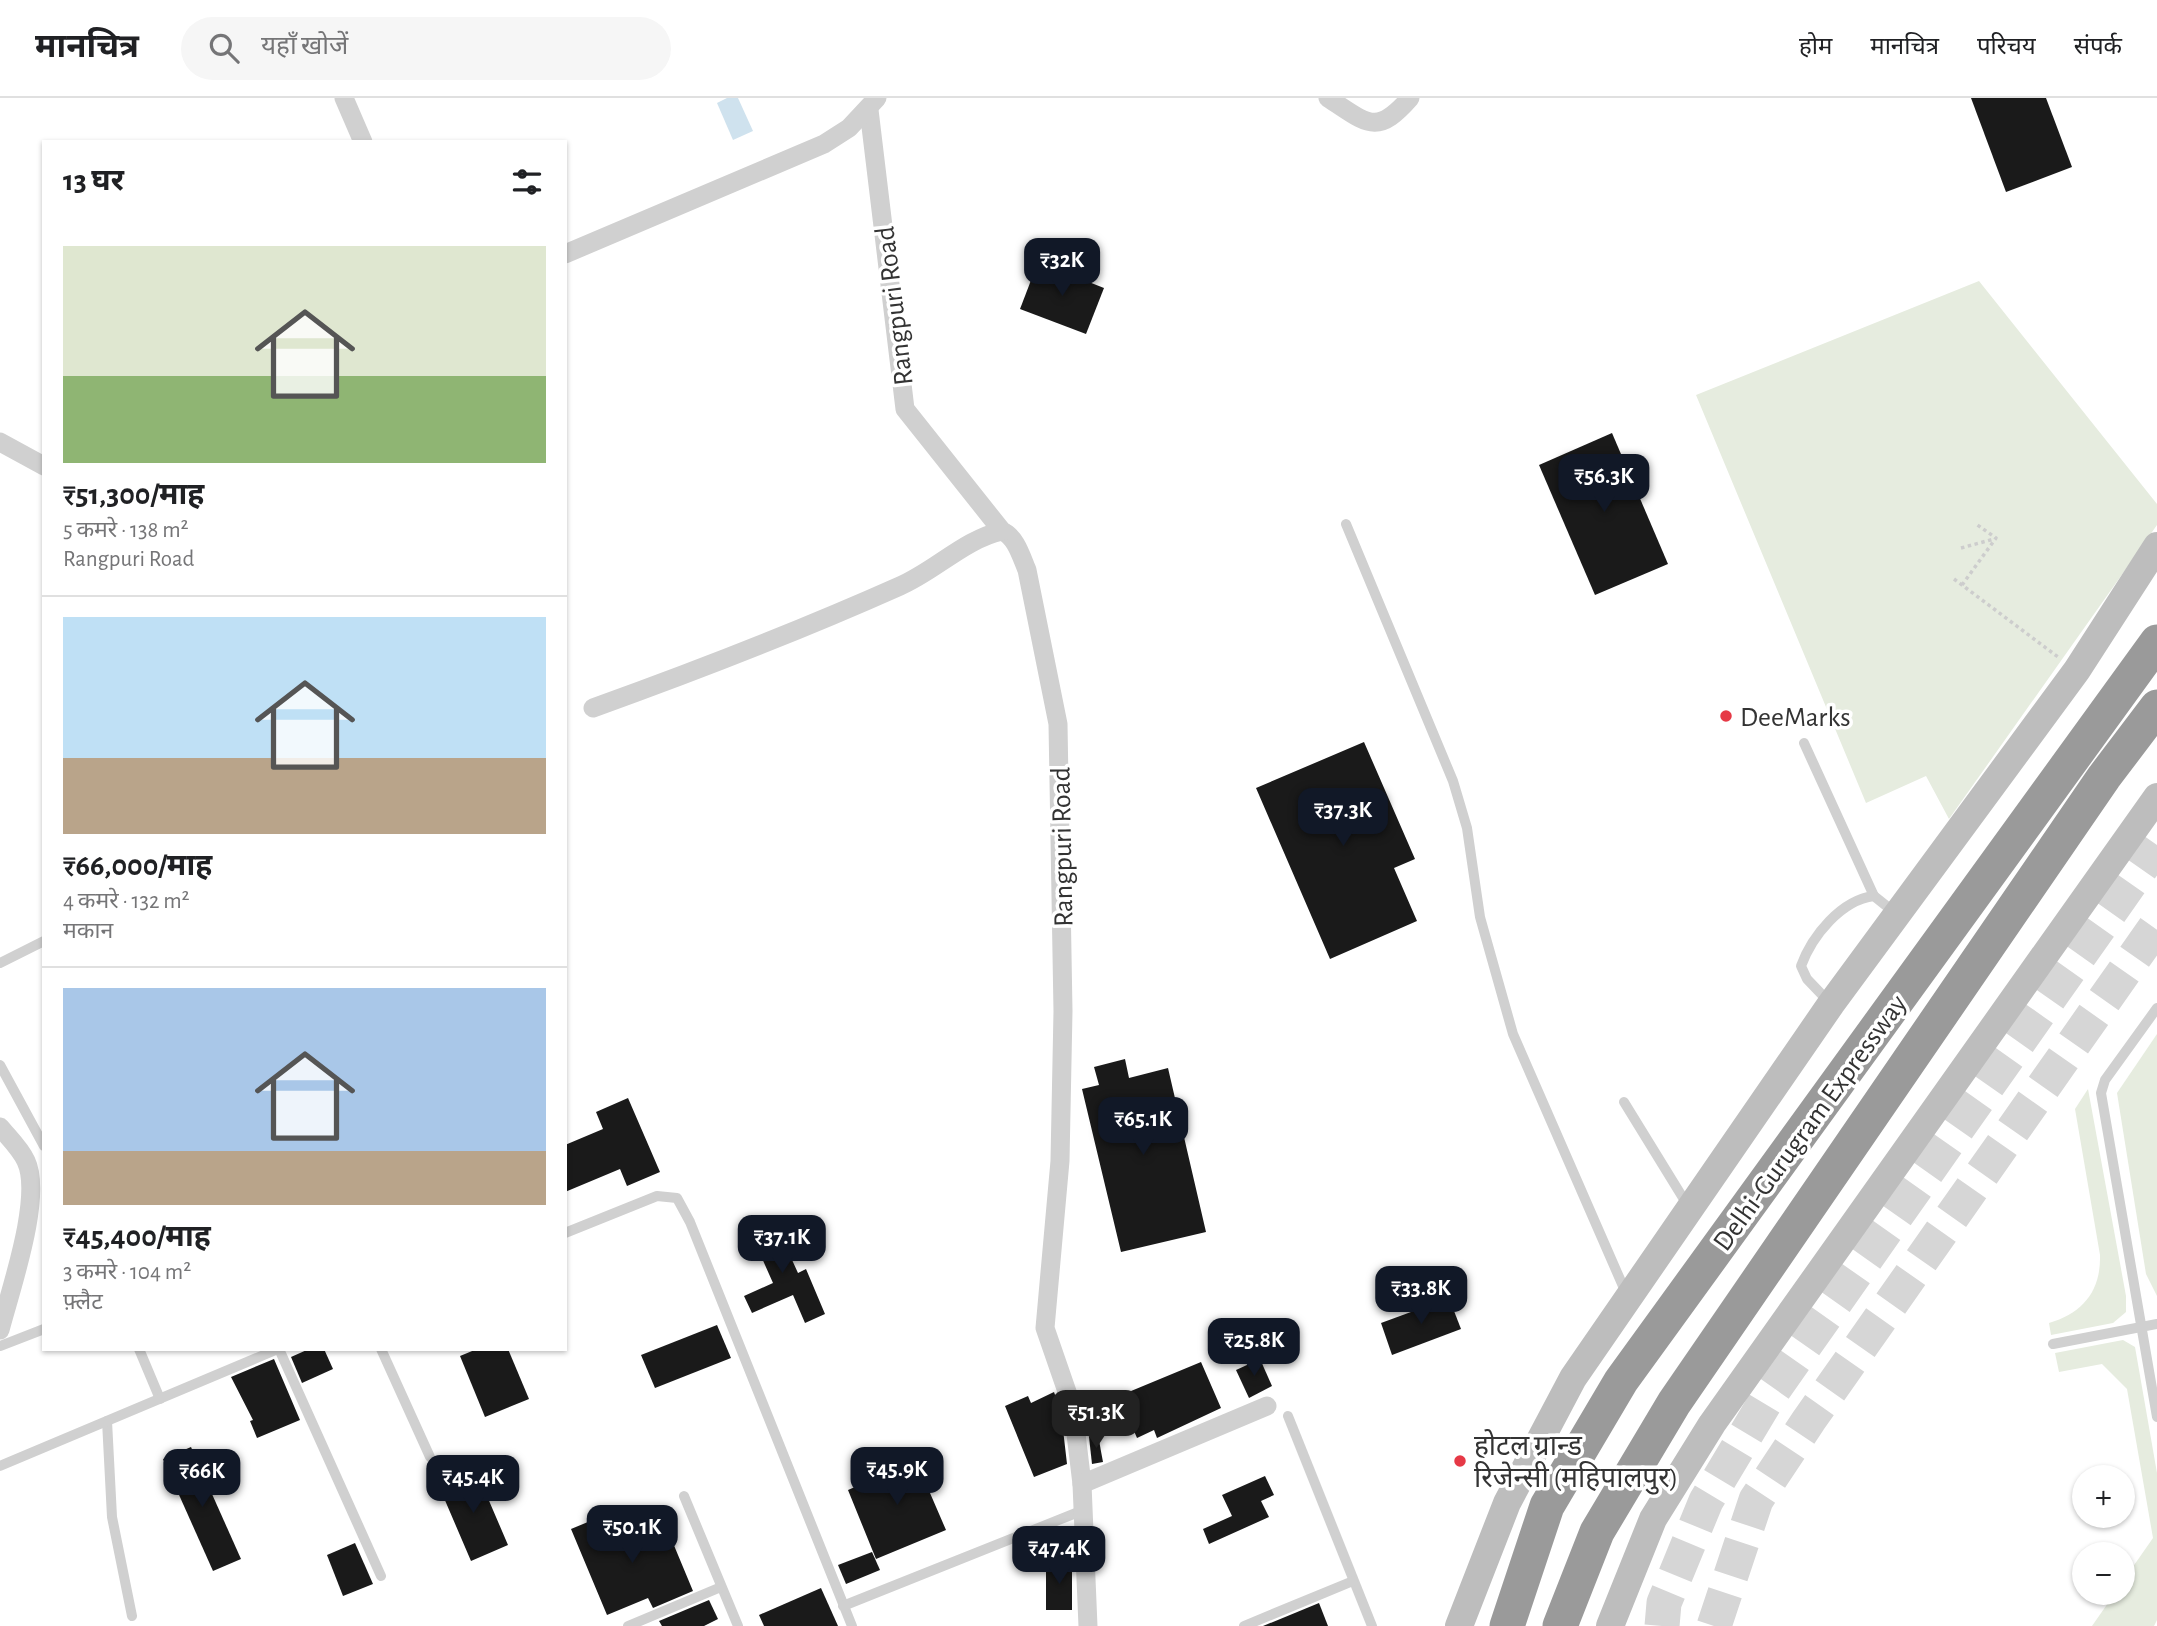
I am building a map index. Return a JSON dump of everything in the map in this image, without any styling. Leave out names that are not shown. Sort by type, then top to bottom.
[{"type":"highway","name":"Delhi-Gurugram Expressway","points":[[1507,1626],[1547,1506],[1621,1381],[2157,642]]},
{"type":"highway","name":"Delhi-Gurugram Expressway","points":[[1560,1626],[1597,1532],[1674,1404],[2104,777],[2157,707]]},
{"type":"main road","points":[[1459,1626],[1507,1503],[1573,1378],[1831,1004],[2077,670],[2157,546]]},
{"type":"main road","points":[[1610,1626],[1653,1519],[1712,1424],[2157,797]]},
{"type":"street","points":[[344,98],[362,140]]},
{"type":"street","points":[[1328,98],[1360,119],[1379,123],[1392,118],[1410,98]]},
{"type":"street","points":[[567,253],[824,144],[873,104]]},
{"type":"street","name":"Rangpuri Road","points":[[873,104],[905,409],[1002,531],[1009,534],[1027,570],[1058,724],[1063,1011],[1060,1161],[1045,1328],[1073,1409],[1082,1484],[1081,1511],[1088,1626]]},
{"type":"street","points":[[0,442],[18,449],[42,465]]},
{"type":"street","points":[[593,708],[702,668],[900,586],[981,538],[1002,531]]},
{"type":"street","points":[[0,1330],[3,1304],[38,1178],[2,1132]]},
{"type":"street","points":[[1082,1484],[1267,1406]]},
{"type":"lane","points":[[1346,524],[1453,781],[1467,828],[1480,917],[1513,1034],[1629,1299]]},
{"type":"lane","points":[[1804,743],[1874,896],[1897,914]]},
{"type":"lane","points":[[1831,1004],[1807,979],[1801,966],[1805,953],[1816,936],[1843,909],[1861,898],[1874,896]]},
{"type":"lane","points":[[0,963],[42,942]]},
{"type":"lane","points":[[2157,1008],[2105,1080],[2101,1093],[2157,1416]]},
{"type":"lane","points":[[0,1065],[42,1142]]},
{"type":"lane","points":[[1624,1102],[1690,1210]]},
{"type":"lane","points":[[567,1232],[657,1196],[677,1198],[690,1222],[852,1626]]},
{"type":"lane","points":[[2053,1344],[2157,1324]]},
{"type":"lane","points":[[0,1346],[42,1330]]},
{"type":"lane","points":[[140,1351],[160,1399]]},
{"type":"lane","points":[[280,1351],[381,1576]]},
{"type":"lane","points":[[382,1351],[430,1457]]},
{"type":"lane","points":[[0,1466],[107,1422],[263,1352]]},
{"type":"lane","points":[[1288,1416],[1372,1626]]},
{"type":"lane","points":[[107,1422],[111,1517],[132,1615]]},
{"type":"lane","points":[[684,1496],[738,1626]]},
{"type":"lane","points":[[843,1606],[1081,1511]]},
{"type":"lane","points":[[1244,1626],[1353,1581]]},
{"type":"lane","points":[[628,1626],[721,1587]]},
{"type":"path","points":[[1976,524],[1996,538]]},
{"type":"path","points":[[1961,548],[1996,538]]},
{"type":"path","points":[[1962,585],[1996,538]]},
{"type":"path","points":[[1954,579],[2077,670]]},
{"type":"shaded area","points":[[1979,281],[2157,504],[2157,525],[1949,819],[1926,776],[1866,803],[1696,395]]},
{"type":"shaded area","points":[[2157,1034],[2157,1296],[2146,1274],[2117,1093]]},
{"type":"shaded area","points":[[2088,1089],[2126,1296],[2126,1312],[2113,1323],[2051,1335],[2049,1323],[2071,1313],[2088,1299],[2099,1268],[2100,1255],[2075,1109]]},
{"type":"shaded area","points":[[2123,1340],[2135,1347],[2157,1473],[2157,1620],[2154,1626],[2092,1626],[2107,1605],[2135,1605],[2135,1564],[2153,1538],[2127,1389],[2102,1364],[2059,1372],[2055,1353]]},
{"type":"water","points":[[727,98],[738,98],[753,131],[733,140],[717,103]]},
{"type":"building","points":[[1971,98],[2046,98],[2072,167],[2006,192]]},
{"type":"building","points":[[1038,262],[1104,288],[1086,334],[1020,309]]},
{"type":"building","points":[[1612,433],[1668,564],[1595,595],[1539,465]]},
{"type":"building","points":[[1364,742],[1415,859],[1394,868],[1417,921],[1330,959],[1256,788]]},
{"type":"building","points":[[1125,1059],[1129,1078],[1168,1068],[1206,1232],[1121,1252],[1082,1089],[1099,1085],[1094,1067]]},
{"type":"building","points":[[628,1098],[660,1172],[627,1186],[620,1169],[567,1191],[567,1144],[603,1129],[596,1112]]},
{"type":"building","points":[[773,1218],[798,1273],[806,1269],[825,1314],[805,1323],[793,1295],[752,1313],[744,1296],[773,1283],[749,1229]]},
{"type":"building","points":[[1449,1298],[1461,1329],[1392,1355],[1381,1323]]},
{"type":"building","points":[[717,1325],[731,1358],[655,1388],[641,1355]]},
{"type":"building","points":[[304,1351],[325,1351],[333,1369],[302,1383],[291,1357]]},
{"type":"building","points":[[472,1351],[509,1351],[529,1399],[485,1417],[460,1356]]},
{"type":"building","points":[[274,1359],[300,1420],[257,1438],[250,1421],[253,1420],[231,1377]]},
{"type":"building","points":[[1260,1359],[1272,1386],[1249,1398],[1236,1370]]},
{"type":"building","points":[[1201,1362],[1221,1408],[1157,1438],[1154,1430],[1137,1438],[1119,1396]]},
{"type":"building","points":[[1054,1392],[1061,1412],[1067,1464],[1034,1477],[1005,1406],[1028,1396],[1031,1403]]},
{"type":"building","points":[[1098,1435],[1103,1462],[1092,1464],[1089,1437]]},
{"type":"building","points":[[191,1447],[241,1559],[213,1571],[163,1459]]},
{"type":"building","points":[[911,1449],[946,1530],[876,1559],[848,1490],[894,1470],[889,1458]]},
{"type":"building","points":[[462,1466],[468,1479],[478,1475],[508,1545],[471,1561],[441,1491],[451,1487],[445,1474]]},
{"type":"building","points":[[1265,1476],[1274,1495],[1261,1501],[1269,1517],[1209,1544],[1203,1529],[1232,1516],[1222,1495]]},
{"type":"building","points":[[600,1517],[610,1541],[663,1519],[693,1591],[653,1608],[648,1598],[607,1615],[571,1529]]},
{"type":"building","points":[[355,1543],[373,1584],[343,1596],[327,1555]]},
{"type":"building","points":[[872,1552],[880,1570],[846,1584],[838,1565]]},
{"type":"building","points":[[1046,1562],[1072,1562],[1072,1610],[1046,1610]]},
{"type":"building","points":[[821,1588],[838,1626],[764,1626],[759,1615]]},
{"type":"building","points":[[709,1600],[718,1619],[704,1626],[662,1626],[659,1621]]},
{"type":"building","points":[[1319,1603],[1328,1626],[1263,1626]]},
{"type":"tunnel","points":[[1662,1626],[1664,1603],[1706,1501],[1767,1399],[2157,845]]},
{"type":"tunnel","points":[[1714,1626],[1756,1500],[1809,1420],[2157,925]]},
{"type":"place","name":"DeeMarks","points":[[1726,716]]},
{"type":"place","name":"होटल ग्रान्ड रिजेन्सी (महिपालपुर)","points":[[1460,1461]]}]
